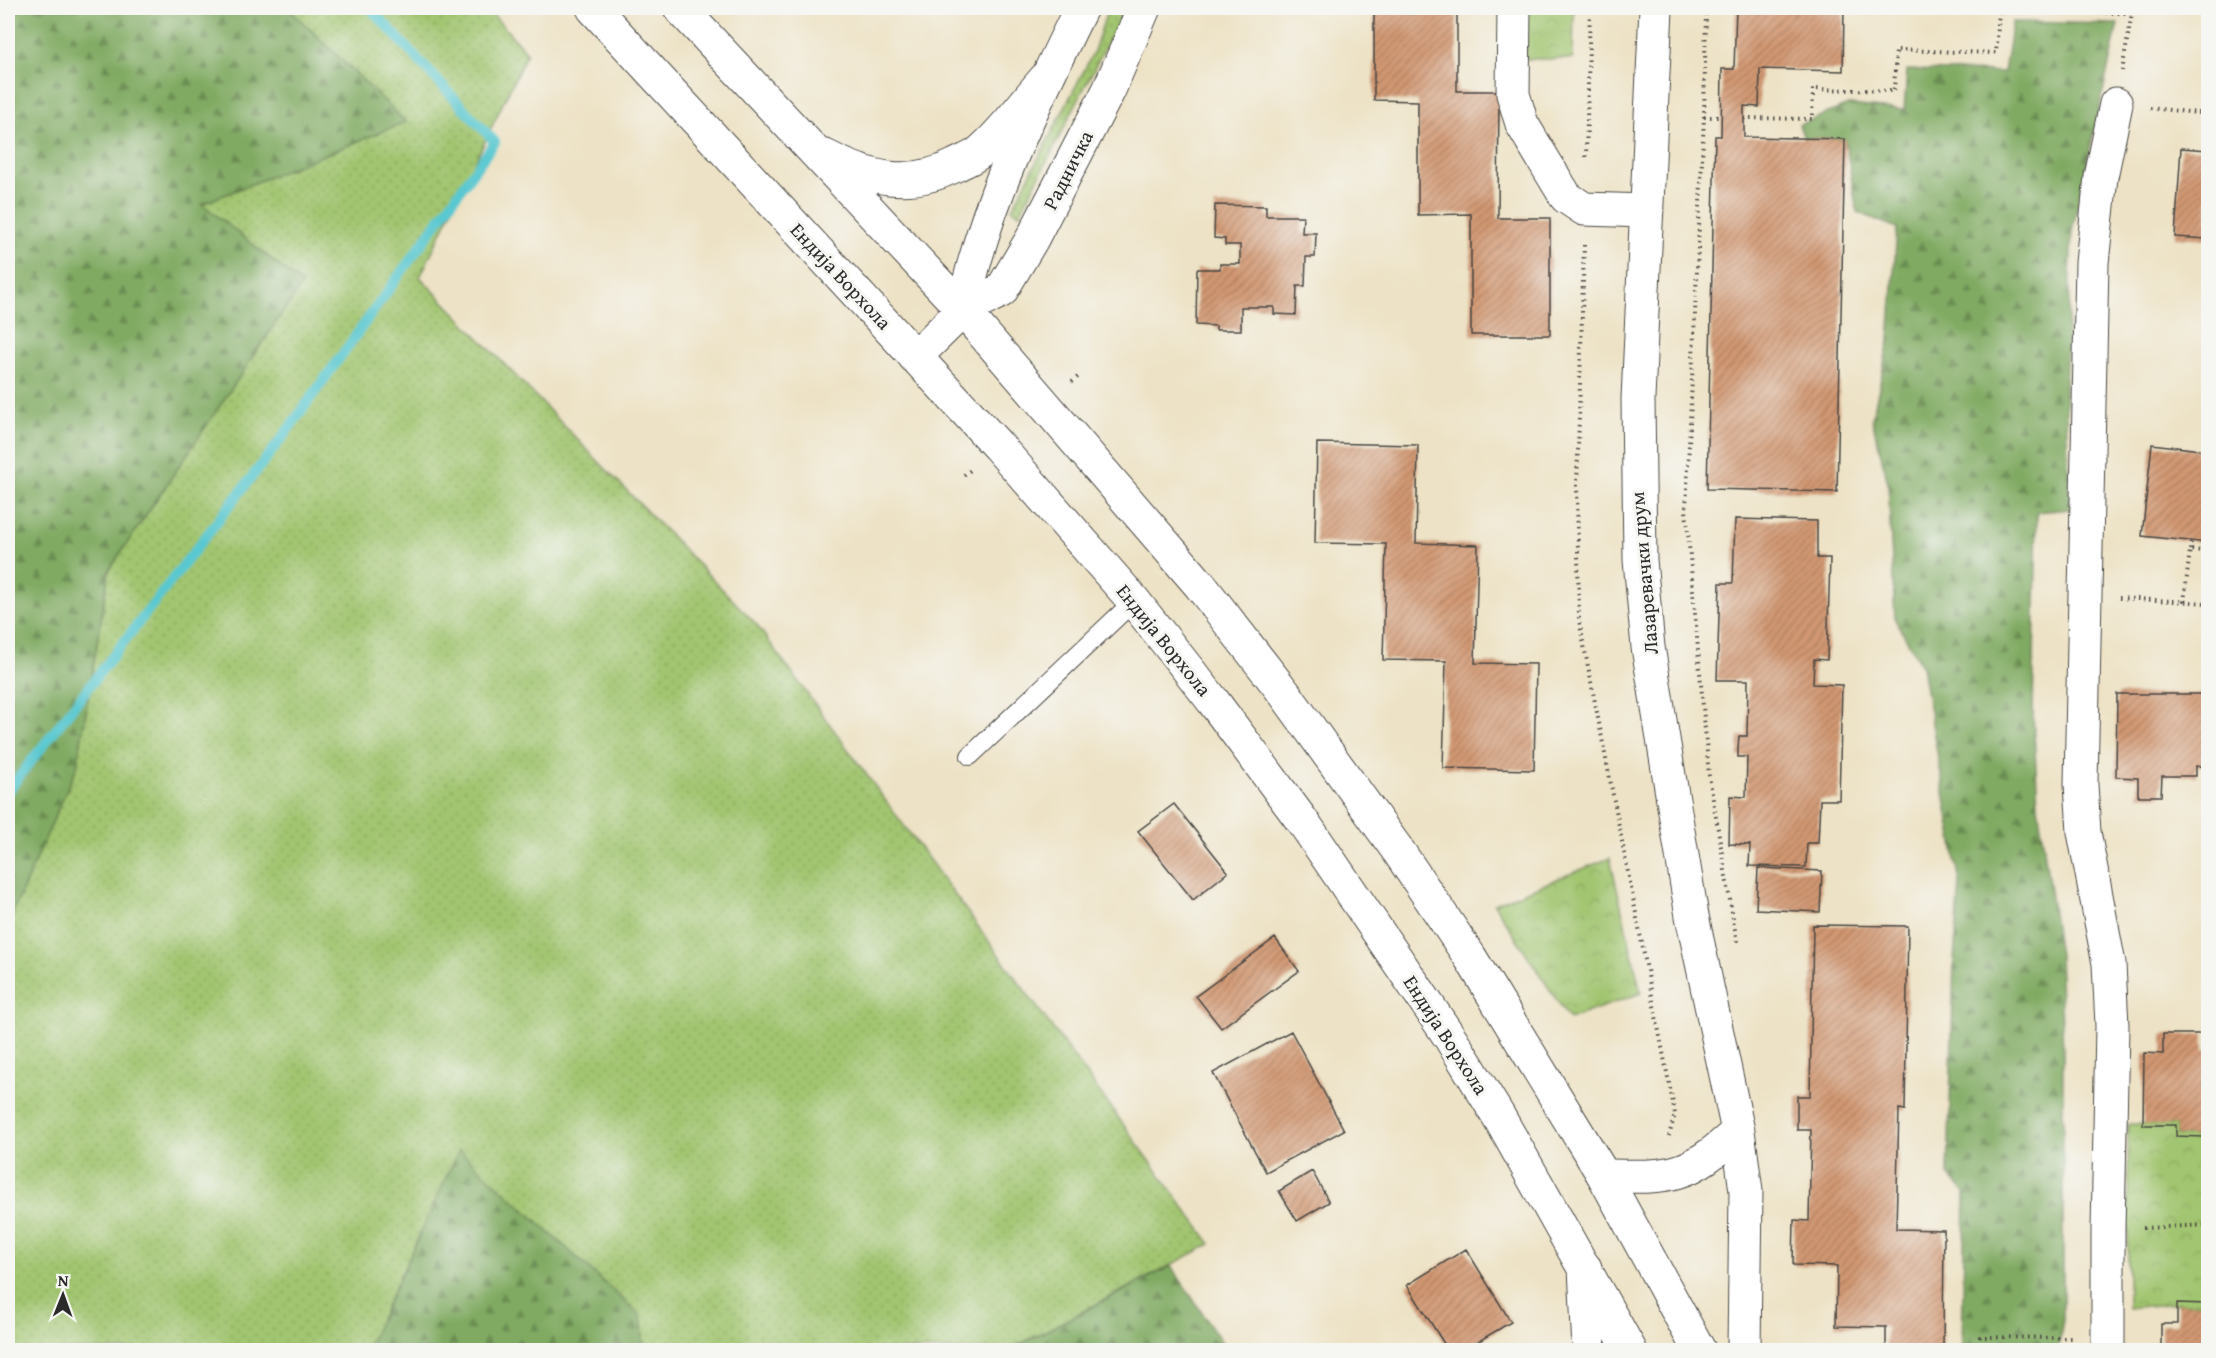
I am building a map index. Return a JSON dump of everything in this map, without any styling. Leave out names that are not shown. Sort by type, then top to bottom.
[{"type":"main road","name":"Ендија Ворхола","points":[[593,8],[915,357],[1134,601],[1279,789],[1364,910],[1500,1117],[1630,1350]]},
{"type":"main road","points":[[680,8],[807,147],[963,310],[1200,585],[1286,694],[1393,843],[1470,957],[1604,1176],[1699,1350]]},
{"type":"main road","points":[[963,310],[973,262],[988,217],[1047,77],[1081,8]]},
{"type":"main road","name":"Радничка","points":[[915,357],[963,310],[1000,291],[1032,239],[1109,90],[1144,8]]},
{"type":"main road","points":[[1514,8],[1513,94],[1522,124],[1566,197],[1584,209],[1647,211]]},
{"type":"main road","name":"Лазаревачки друм","points":[[1656,8],[1638,399],[1637,479],[1644,609],[1692,916],[1738,1131],[1746,1191],[1744,1350]]},
{"type":"main road","points":[[807,147],[847,167],[875,176],[904,180],[935,176],[979,153],[1047,77]]},
{"type":"main road","points":[[2109,1345],[2109,964],[2084,832],[2081,784],[2092,263],[2101,177],[2116,104]]},
{"type":"main road","points":[[1604,1176],[1652,1176],[1681,1172],[1710,1157],[1738,1131]]},
{"type":"main road","points":[[1585,1268],[1589,1350]]},
{"type":"lane","points":[[970,756],[1134,601]]},
{"type":"path","points":[[1706,8],[1704,117],[1686,510],[1709,776],[1739,951]]},
{"type":"path","points":[[1744,117],[1812,119],[1812,89],[1894,92],[1896,50],[1996,53],[1999,12],[2132,13],[2116,104],[2208,114]]},
{"type":"path","points":[[1704,117],[1722,117]]},
{"type":"path","points":[[2184,602],[2191,541]]},
{"type":"path","points":[[2190,549],[2208,551]]},
{"type":"path","points":[[2135,599],[2208,603]]},
{"type":"path","points":[[2140,1228],[2208,1225]]},
{"type":"path","points":[[1980,1350],[1980,1337],[2109,1345]]},
{"type":"green space","points":[[8,8],[288,8],[406,122],[202,204],[302,284],[109,570],[77,766],[8,923]]},
{"type":"green space","points":[[288,8],[487,8],[527,53],[420,277],[756,624],[1211,1244],[1009,1350],[644,1350],[641,1316],[459,1151],[366,1350],[8,1350],[8,923],[77,766],[109,570],[302,284],[201,204],[405,122]]},
{"type":"green space","points":[[1108,8],[1125,8],[1020,214],[1012,209],[1094,51]]},
{"type":"green space","points":[[1526,8],[1574,8],[1573,59],[1526,59]]},
{"type":"green space","points":[[2012,22],[2118,24],[2072,231],[2065,387],[2070,509],[2037,512],[2033,713],[2038,806],[2059,955],[2063,1051],[2063,1319],[2058,1350],[1962,1350],[1965,1192],[1948,1175],[1954,960],[1960,883],[1922,667],[1895,619],[1888,483],[1872,419],[1889,342],[1897,228],[1857,212],[1845,139],[1804,138],[1799,125],[1848,105],[1904,110],[1907,70],[2004,72]]},
{"type":"green space","points":[[1610,858],[1641,993],[1569,1019],[1494,904]]},
{"type":"green space","points":[[2128,1124],[2176,1125],[2176,1136],[2204,1137],[2204,1124],[2208,1124],[2208,1304],[2177,1303],[2128,1308]]},
{"type":"green space","points":[[459,1150],[641,1316],[644,1350],[366,1350]]},
{"type":"green space","points":[[1171,1266],[1227,1350],[1009,1350]]},
{"type":"building","points":[[1374,8],[1457,8],[1457,91],[1499,91],[1498,218],[1550,218],[1550,335],[1471,335],[1471,214],[1418,215],[1418,101],[1374,100]]},
{"type":"building","points":[[1736,8],[1844,8],[1843,71],[1760,69],[1759,107],[1744,106],[1744,137],[1845,139],[1837,492],[1707,489],[1715,136],[1721,136],[1722,69],[1734,69]]},
{"type":"building","points":[[2181,148],[2208,150],[2208,239],[2175,237]]},
{"type":"building","points":[[1215,205],[1266,206],[1266,216],[1303,216],[1302,233],[1316,233],[1315,257],[1306,257],[1305,286],[1297,286],[1296,315],[1274,314],[1274,307],[1241,307],[1241,330],[1216,330],[1216,326],[1196,325],[1197,269],[1220,269],[1220,264],[1240,264],[1240,245],[1225,245],[1225,239],[1214,238]]},
{"type":"building","points":[[1317,443],[1418,445],[1416,543],[1478,545],[1475,663],[1536,664],[1534,770],[1443,768],[1446,661],[1383,660],[1386,544],[1315,543]]},
{"type":"building","points":[[2152,444],[2208,451],[2208,543],[2142,536]]},
{"type":"building","points":[[1735,519],[1817,521],[1817,558],[1830,558],[1827,660],[1814,659],[1813,684],[1842,685],[1839,800],[1820,800],[1818,843],[1807,843],[1806,867],[1749,866],[1750,845],[1729,844],[1730,796],[1746,797],[1747,757],[1738,757],[1738,748],[1739,736],[1747,736],[1748,680],[1717,680],[1720,583],[1733,583]]},
{"type":"building","points":[[2117,694],[2208,694],[2208,767],[2196,766],[2196,776],[2162,776],[2161,796],[2138,796],[2138,778],[2116,777]]},
{"type":"building","points":[[1174,804],[1228,872],[1193,900],[1138,831]]},
{"type":"building","points":[[1758,868],[1822,871],[1820,912],[1756,909]]},
{"type":"building","points":[[1813,925],[1908,926],[1905,1110],[1899,1109],[1896,1229],[1944,1230],[1943,1350],[1886,1350],[1886,1327],[1836,1326],[1837,1266],[1793,1265],[1794,1220],[1809,1221],[1811,1130],[1797,1130],[1797,1096],[1810,1096]]},
{"type":"building","points":[[1275,938],[1299,971],[1221,1028],[1196,996]]},
{"type":"building","points":[[1291,1031],[1344,1130],[1266,1172],[1213,1073]]},
{"type":"building","points":[[2163,1034],[2204,1034],[2204,1049],[2208,1049],[2208,1124],[2204,1124],[2204,1137],[2176,1136],[2176,1125],[2143,1125],[2144,1053],[2163,1054]]},
{"type":"building","points":[[1312,1171],[1329,1202],[1297,1221],[1279,1191]]},
{"type":"building","points":[[1466,1249],[1511,1322],[1464,1350],[1448,1350],[1407,1285]]},
{"type":"building","points":[[2177,1303],[2208,1304],[2208,1350],[2161,1350],[2161,1324],[2177,1324]]},
{"type":"waterway","points":[[8,791],[282,438],[495,142],[370,8]]}]
